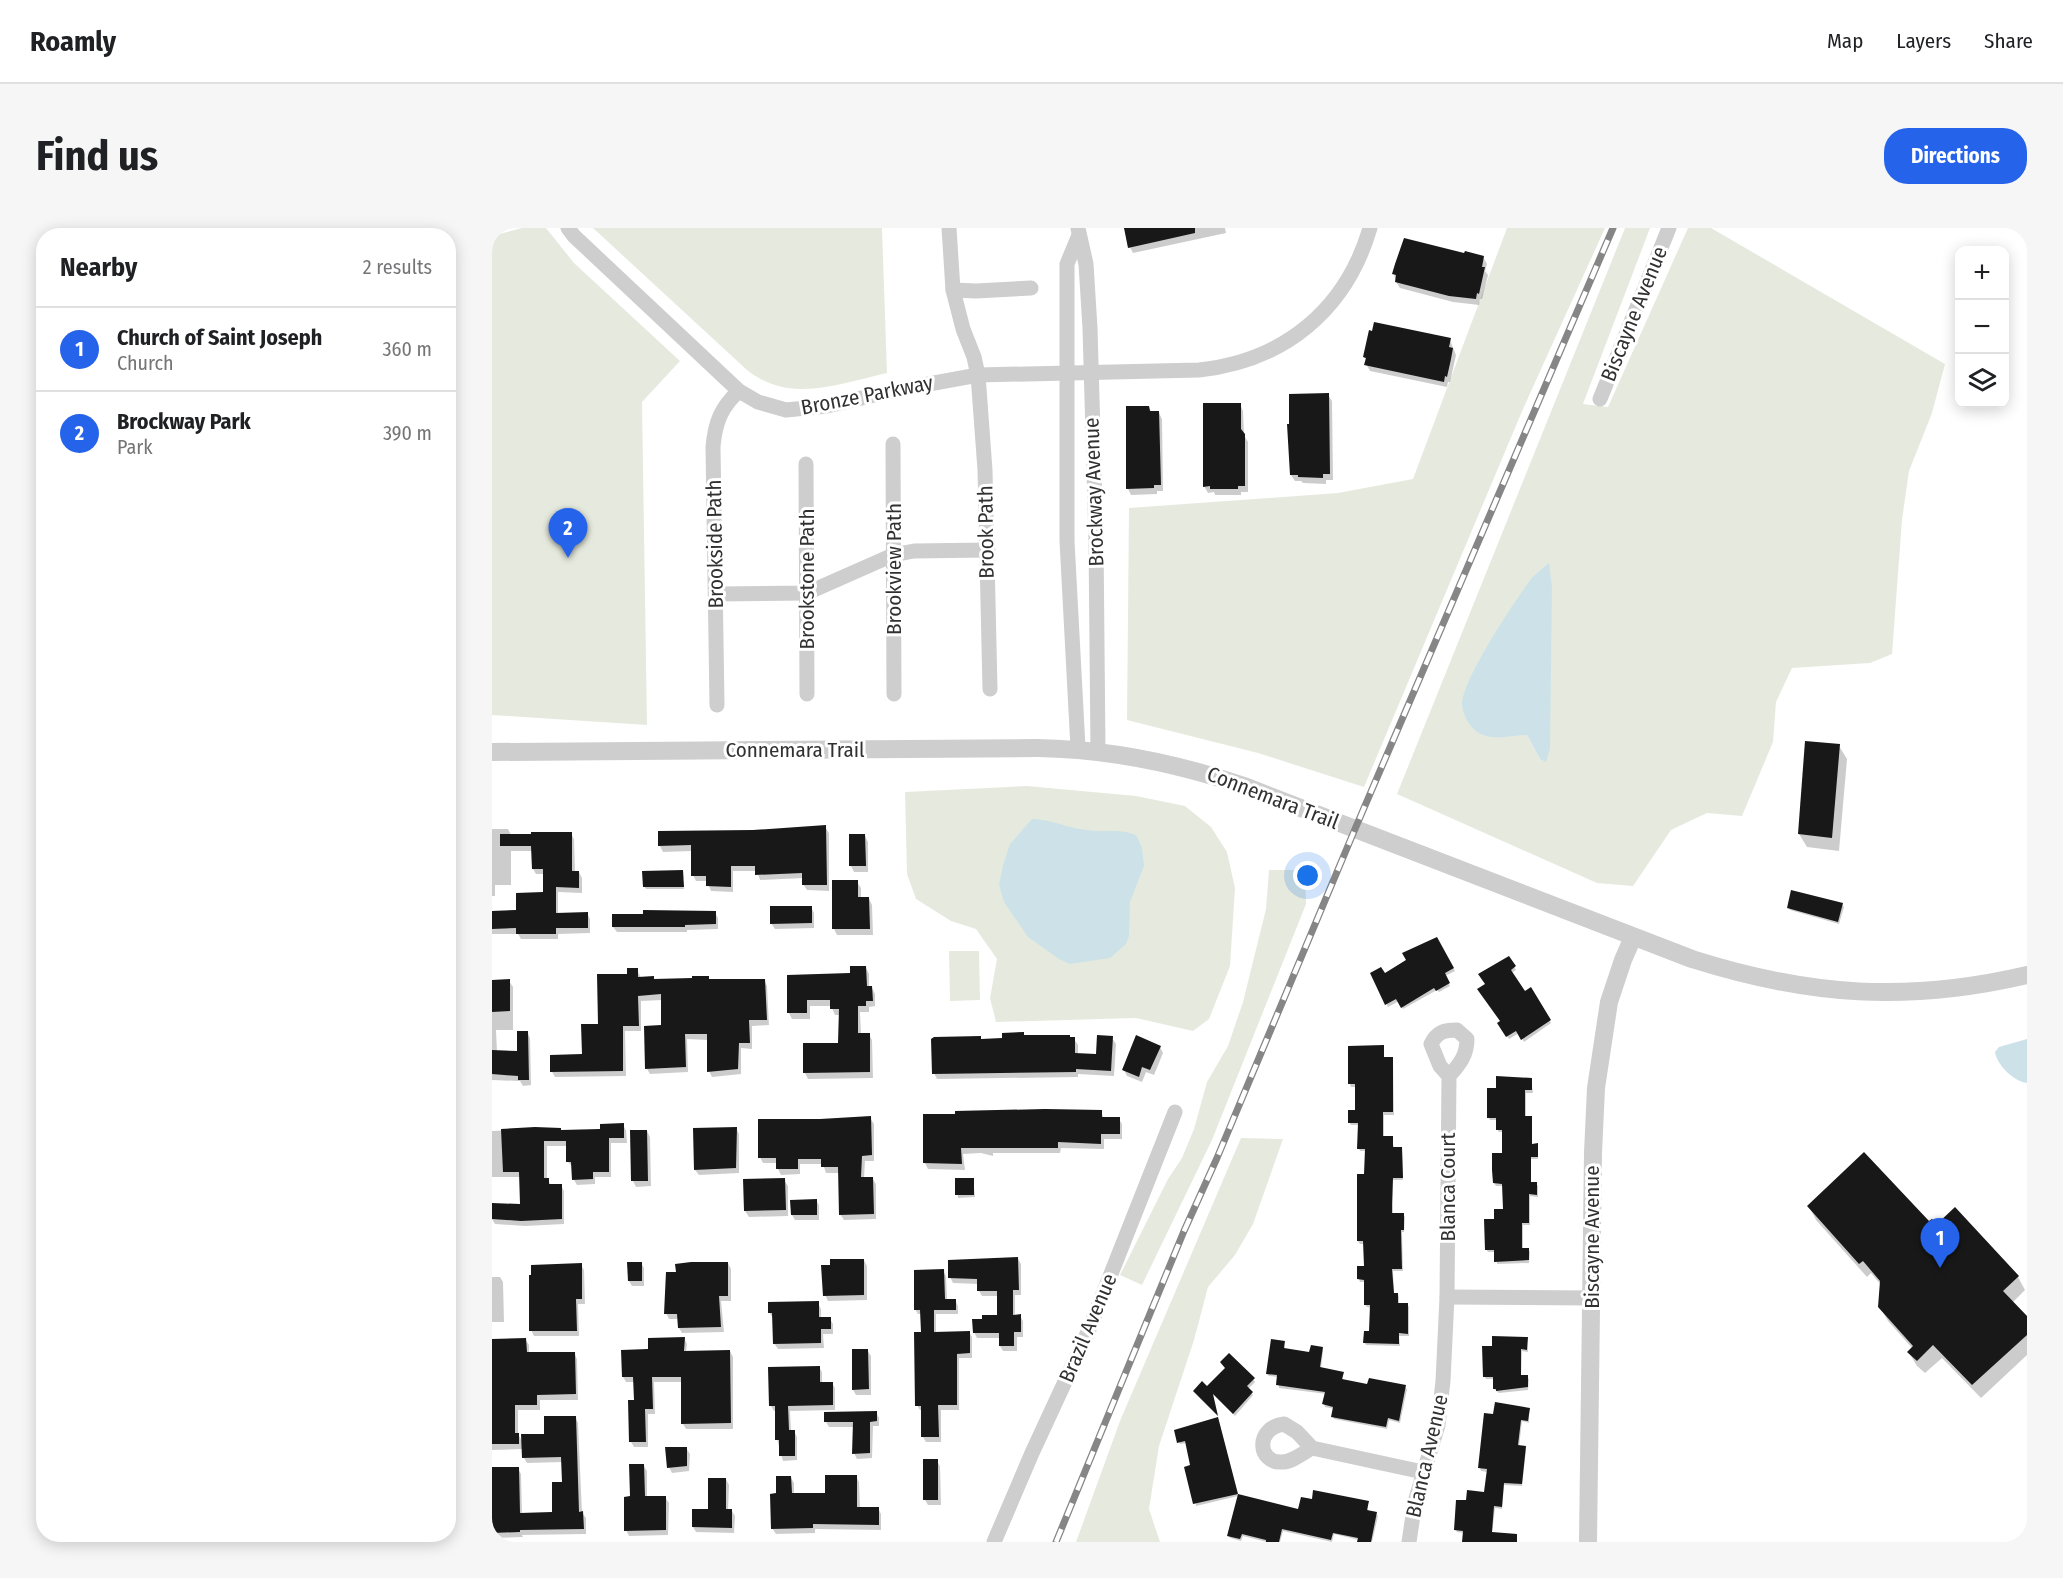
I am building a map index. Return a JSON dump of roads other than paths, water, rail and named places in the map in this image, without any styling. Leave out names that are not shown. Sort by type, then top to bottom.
[{"type":"street","name":"Bronze Parkway","points":[[568,228],[739,391],[758,402],[786,410],[827,406],[978,375],[1216,368],[1234,364],[1270,351],[1306,329],[1334,301],[1357,265],[1370,228]]},
{"type":"street","name":"Brook Path","points":[[949,228],[953,290],[978,375],[985,470],[990,690]]},
{"type":"street","name":"Biscayne Avenue","points":[[1600,399],[1669,228]]},
{"type":"street","name":"Brockway Avenue","points":[[1078,231],[1086,264],[1091,372],[1096,540],[1098,751]]},
{"type":"street","name":"Brockway Avenue","points":[[1078,231],[1067,264],[1067,542],[1078,748]]},
{"type":"street","points":[[953,290],[1031,288]]},
{"type":"street","name":"Brookside Path","points":[[717,705],[713,447],[715,430],[724,408],[739,391]]},
{"type":"street","name":"Brookview Path","points":[[893,444],[894,694]]},
{"type":"street","name":"Brookstone Path","points":[[806,464],[807,694]]},
{"type":"street","points":[[716,594],[807,593],[893,555],[914,551],[988,550]]},
{"type":"street","name":"Connemara Trail","points":[[492,752],[1078,748],[1134,756],[1198,770],[1244,786],[1633,937],[1738,973],[1799,986],[1835,990],[1916,992],[1978,985],[2027,975]]},
{"type":"street","name":"Biscayne Avenue","points":[[1588,1542],[1593,1153],[1596,1088],[1609,1002],[1633,937]]},
{"type":"street","name":"Blanca Court","points":[[1447,1297],[1449,1076]]},
{"type":"street","name":"Brazil Avenue","points":[[994,1542],[1088,1332],[1175,1112]]},
{"type":"street","points":[[1447,1297],[1592,1298]]},
{"type":"street","name":"Blanca Avenue","points":[[1409,1542],[1415,1502],[1438,1425],[1442,1401],[1447,1297]]},
{"type":"street","points":[[1312,1448],[1423,1472]]},
{"type":"water","points":[[1549,563],[1552,587],[1550,749],[1546,762],[1540,759],[1527,735],[1489,737],[1477,732],[1467,720],[1462,704],[1471,677],[1490,640],[1531,579]]},
{"type":"water","points":[[1032,819],[1046,820],[1080,829],[1119,831],[1137,836],[1142,848],[1144,866],[1130,902],[1129,936],[1126,944],[1110,958],[1070,964],[1059,959],[1028,937],[1004,902],[999,885],[1010,844]]},
{"type":"water","points":[[2027,1039],[2027,1083],[2006,1072],[1995,1052],[1999,1047]]},
{"type":"railway","points":[[1056,1542],[1184,1231],[1613,228]]},
{"type":"place","name":"Brockway Park","points":[[568,558]]},
{"type":"place","name":"Church of Saint Joseph","points":[[1940,1268]]}]
